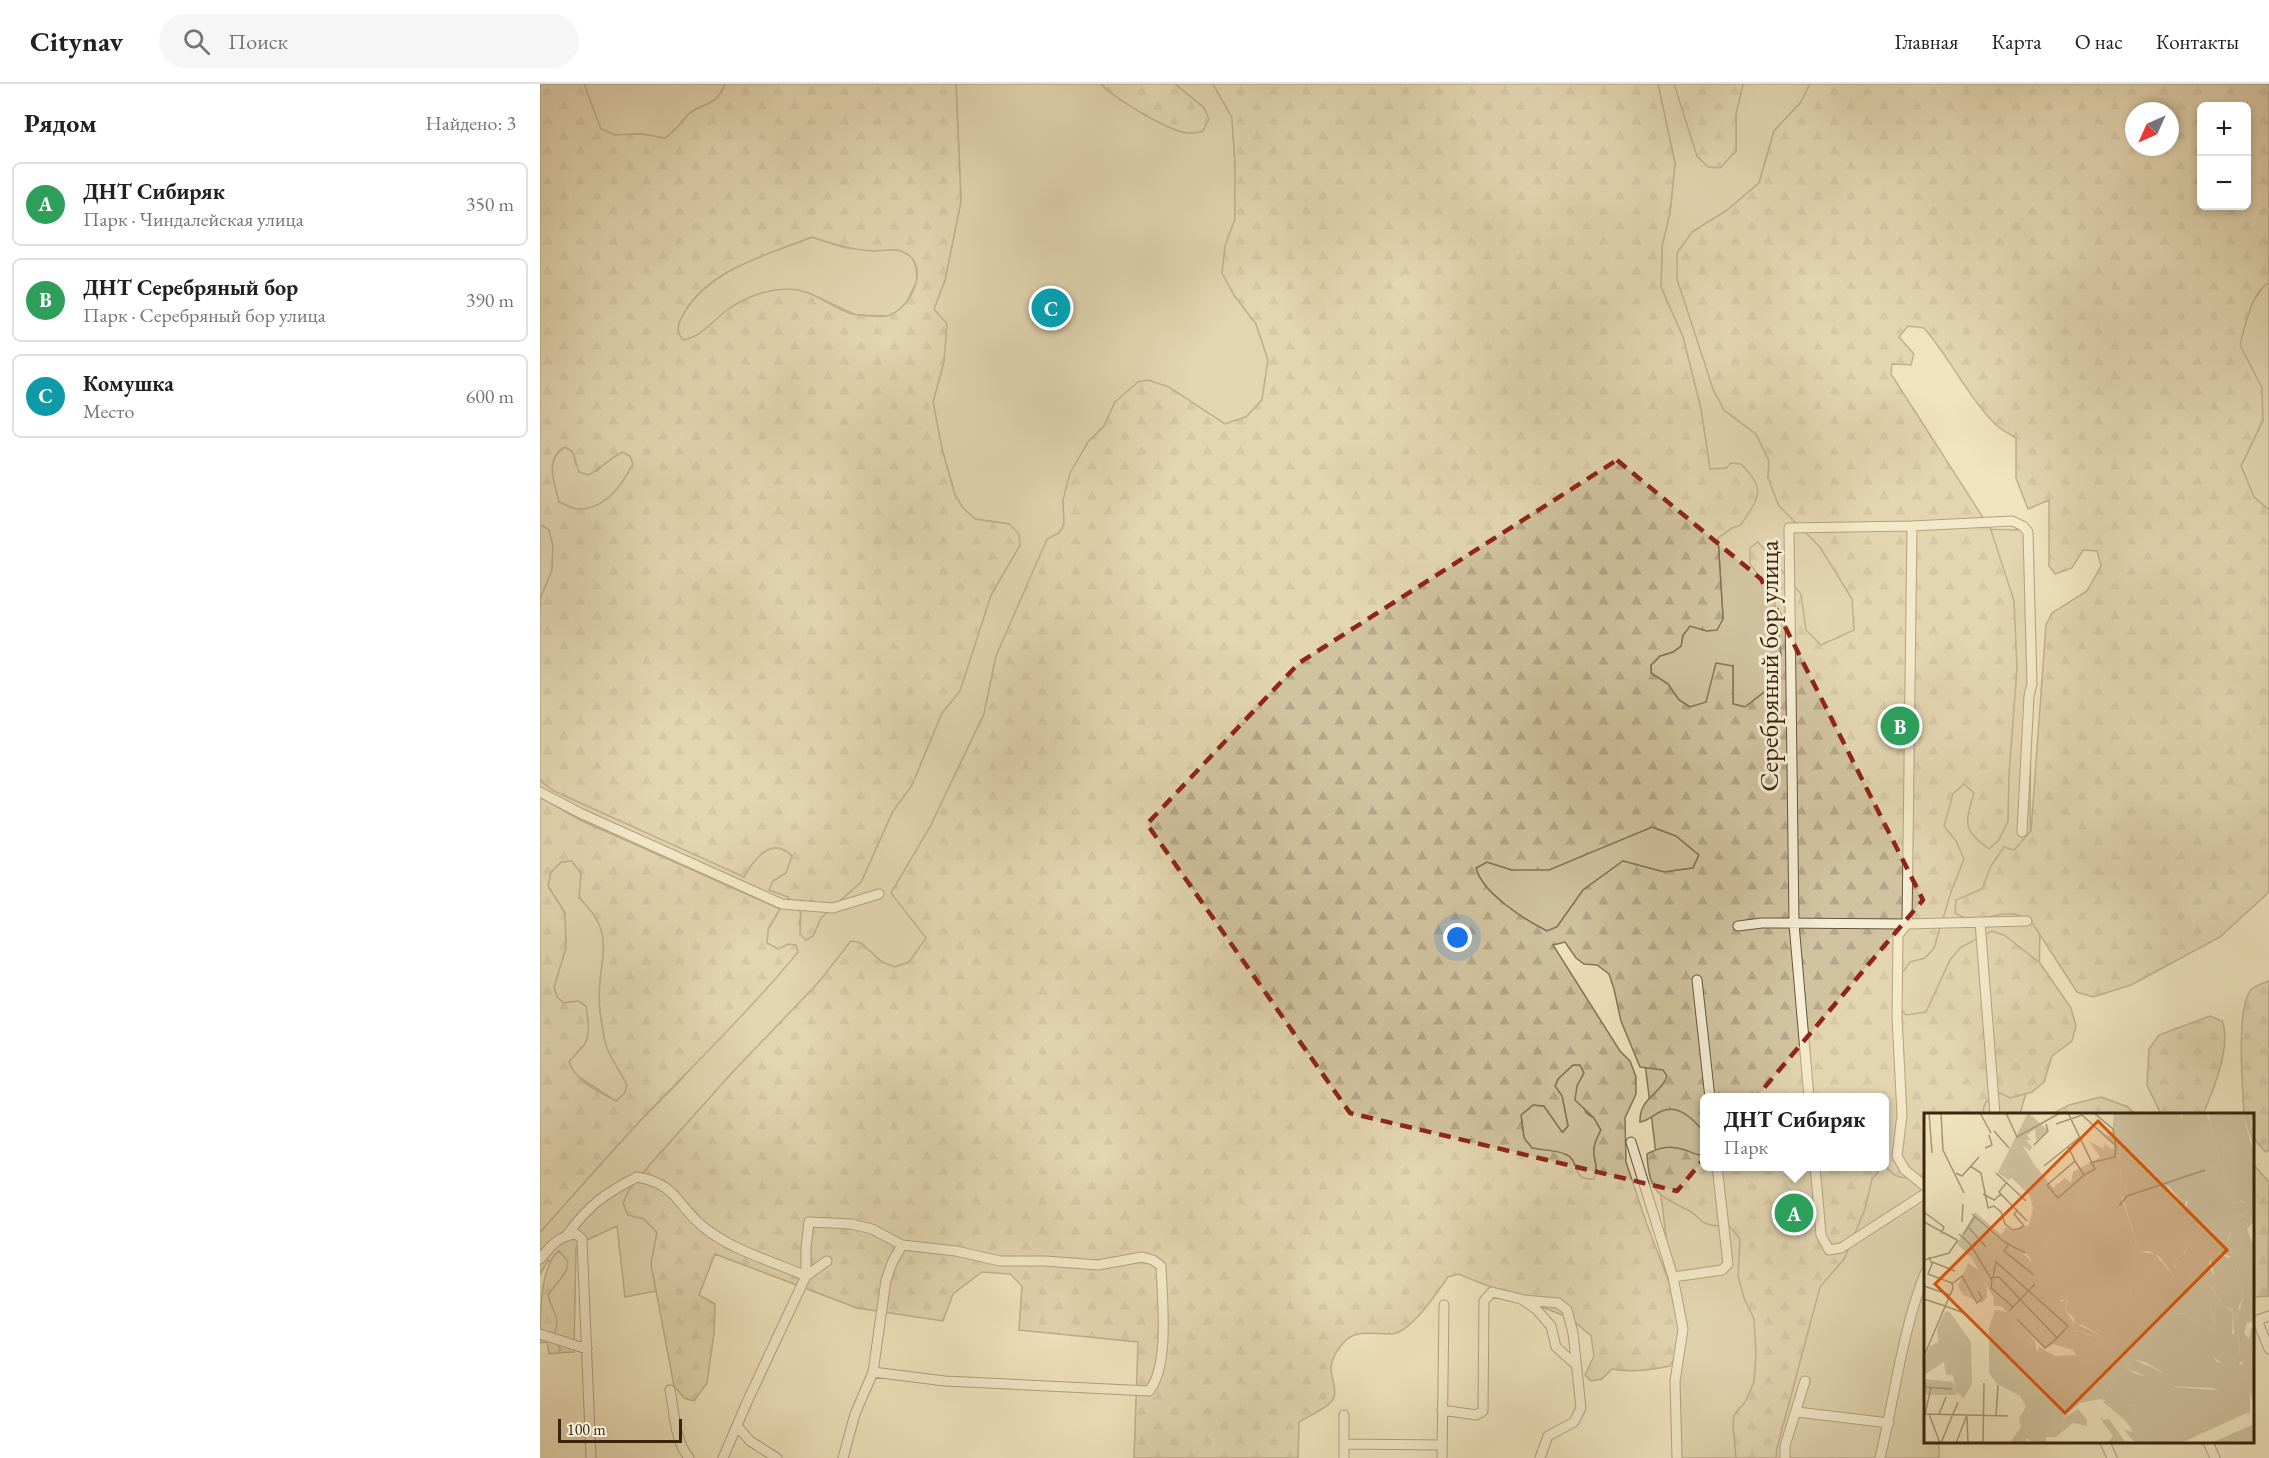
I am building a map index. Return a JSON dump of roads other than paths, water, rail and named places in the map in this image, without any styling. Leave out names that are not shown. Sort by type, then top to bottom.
[{"type":"street","name":"Серебряный бор улица","points":[[1794,924],[1789,528],[1912,526],[2012,521],[2023,526],[2028,532],[2032,684],[2029,696],[2022,832]]},
{"type":"street","points":[[1912,526],[1907,924],[1898,935],[1897,1018],[1902,1115],[1897,1156],[1905,1170],[1924,1184]]},
{"type":"street","points":[[540,792],[580,813],[782,903],[833,908],[879,894]]},
{"type":"street","points":[[1738,926],[1762,923],[1907,924],[2027,921]]},
{"type":"street","points":[[1980,922],[1995,1113]]},
{"type":"street","points":[[1794,924],[1809,1093]]},
{"type":"street","points":[[1697,980],[1709,1093]]},
{"type":"street","points":[[1631,1142],[1673,1278],[1683,1329],[1675,1381],[1677,1458]]},
{"type":"street","points":[[1673,1278],[1726,1268],[1728,1264],[1718,1171]]},
{"type":"street","points":[[1815,1171],[1821,1235],[1829,1250],[1841,1248],[1924,1193]]},
{"type":"street","points":[[567,1235],[583,1213],[598,1199],[637,1177],[655,1180],[674,1194],[701,1225],[723,1239],[749,1253],[806,1276]]},
{"type":"street","points":[[723,1458],[806,1276],[809,1222],[851,1224],[872,1229],[902,1245],[956,1251],[1000,1261],[1045,1261],[1098,1265],[1142,1257],[1153,1260],[1161,1266],[1164,1318],[1162,1355],[1153,1386],[1149,1391],[945,1381],[873,1372]]},
{"type":"street","points":[[540,1259],[554,1241],[576,1234],[582,1239],[591,1458]]},
{"type":"street","points":[[843,1458],[855,1414],[873,1372],[886,1280],[902,1245]]},
{"type":"street","points":[[806,1276],[828,1261]]},
{"type":"street","points":[[1880,1458],[1917,1292],[1924,1276]]},
{"type":"street","points":[[1442,1410],[1476,1415],[1483,1411],[1484,1300],[1492,1292],[1521,1299],[1558,1303],[1568,1310],[1573,1333],[1581,1408],[1574,1422],[1548,1436],[1540,1458]]},
{"type":"street","points":[[1521,1299],[1536,1310],[1551,1326],[1556,1347],[1575,1364]]},
{"type":"street","points":[[1443,1458],[1444,1305]]},
{"type":"street","points":[[2269,1316],[2255,1321],[2269,1349]]},
{"type":"street","points":[[540,1334],[587,1349]]},
{"type":"street","points":[[1785,1458],[1785,1446],[1805,1381]]},
{"type":"street","points":[[670,1390],[678,1437],[682,1449],[690,1458]]},
{"type":"street","points":[[1797,1412],[1889,1423]]},
{"type":"street","points":[[1344,1415],[1344,1458]]},
{"type":"street","points":[[736,1426],[760,1449],[777,1458]]},
{"type":"street","points":[[2105,1443],[2112,1458]]},
{"type":"street","points":[[2208,1443],[2215,1458]]},
{"type":"street","points":[[1344,1444],[1442,1445]]},
{"type":"place","name":"Комушка","points":[[1051,308]]},
{"type":"place","name":"ДНТ Серебряный бор","points":[[1900,726]]},
{"type":"place","name":"ДНТ Сибиряк","points":[[1794,1213]]}]
